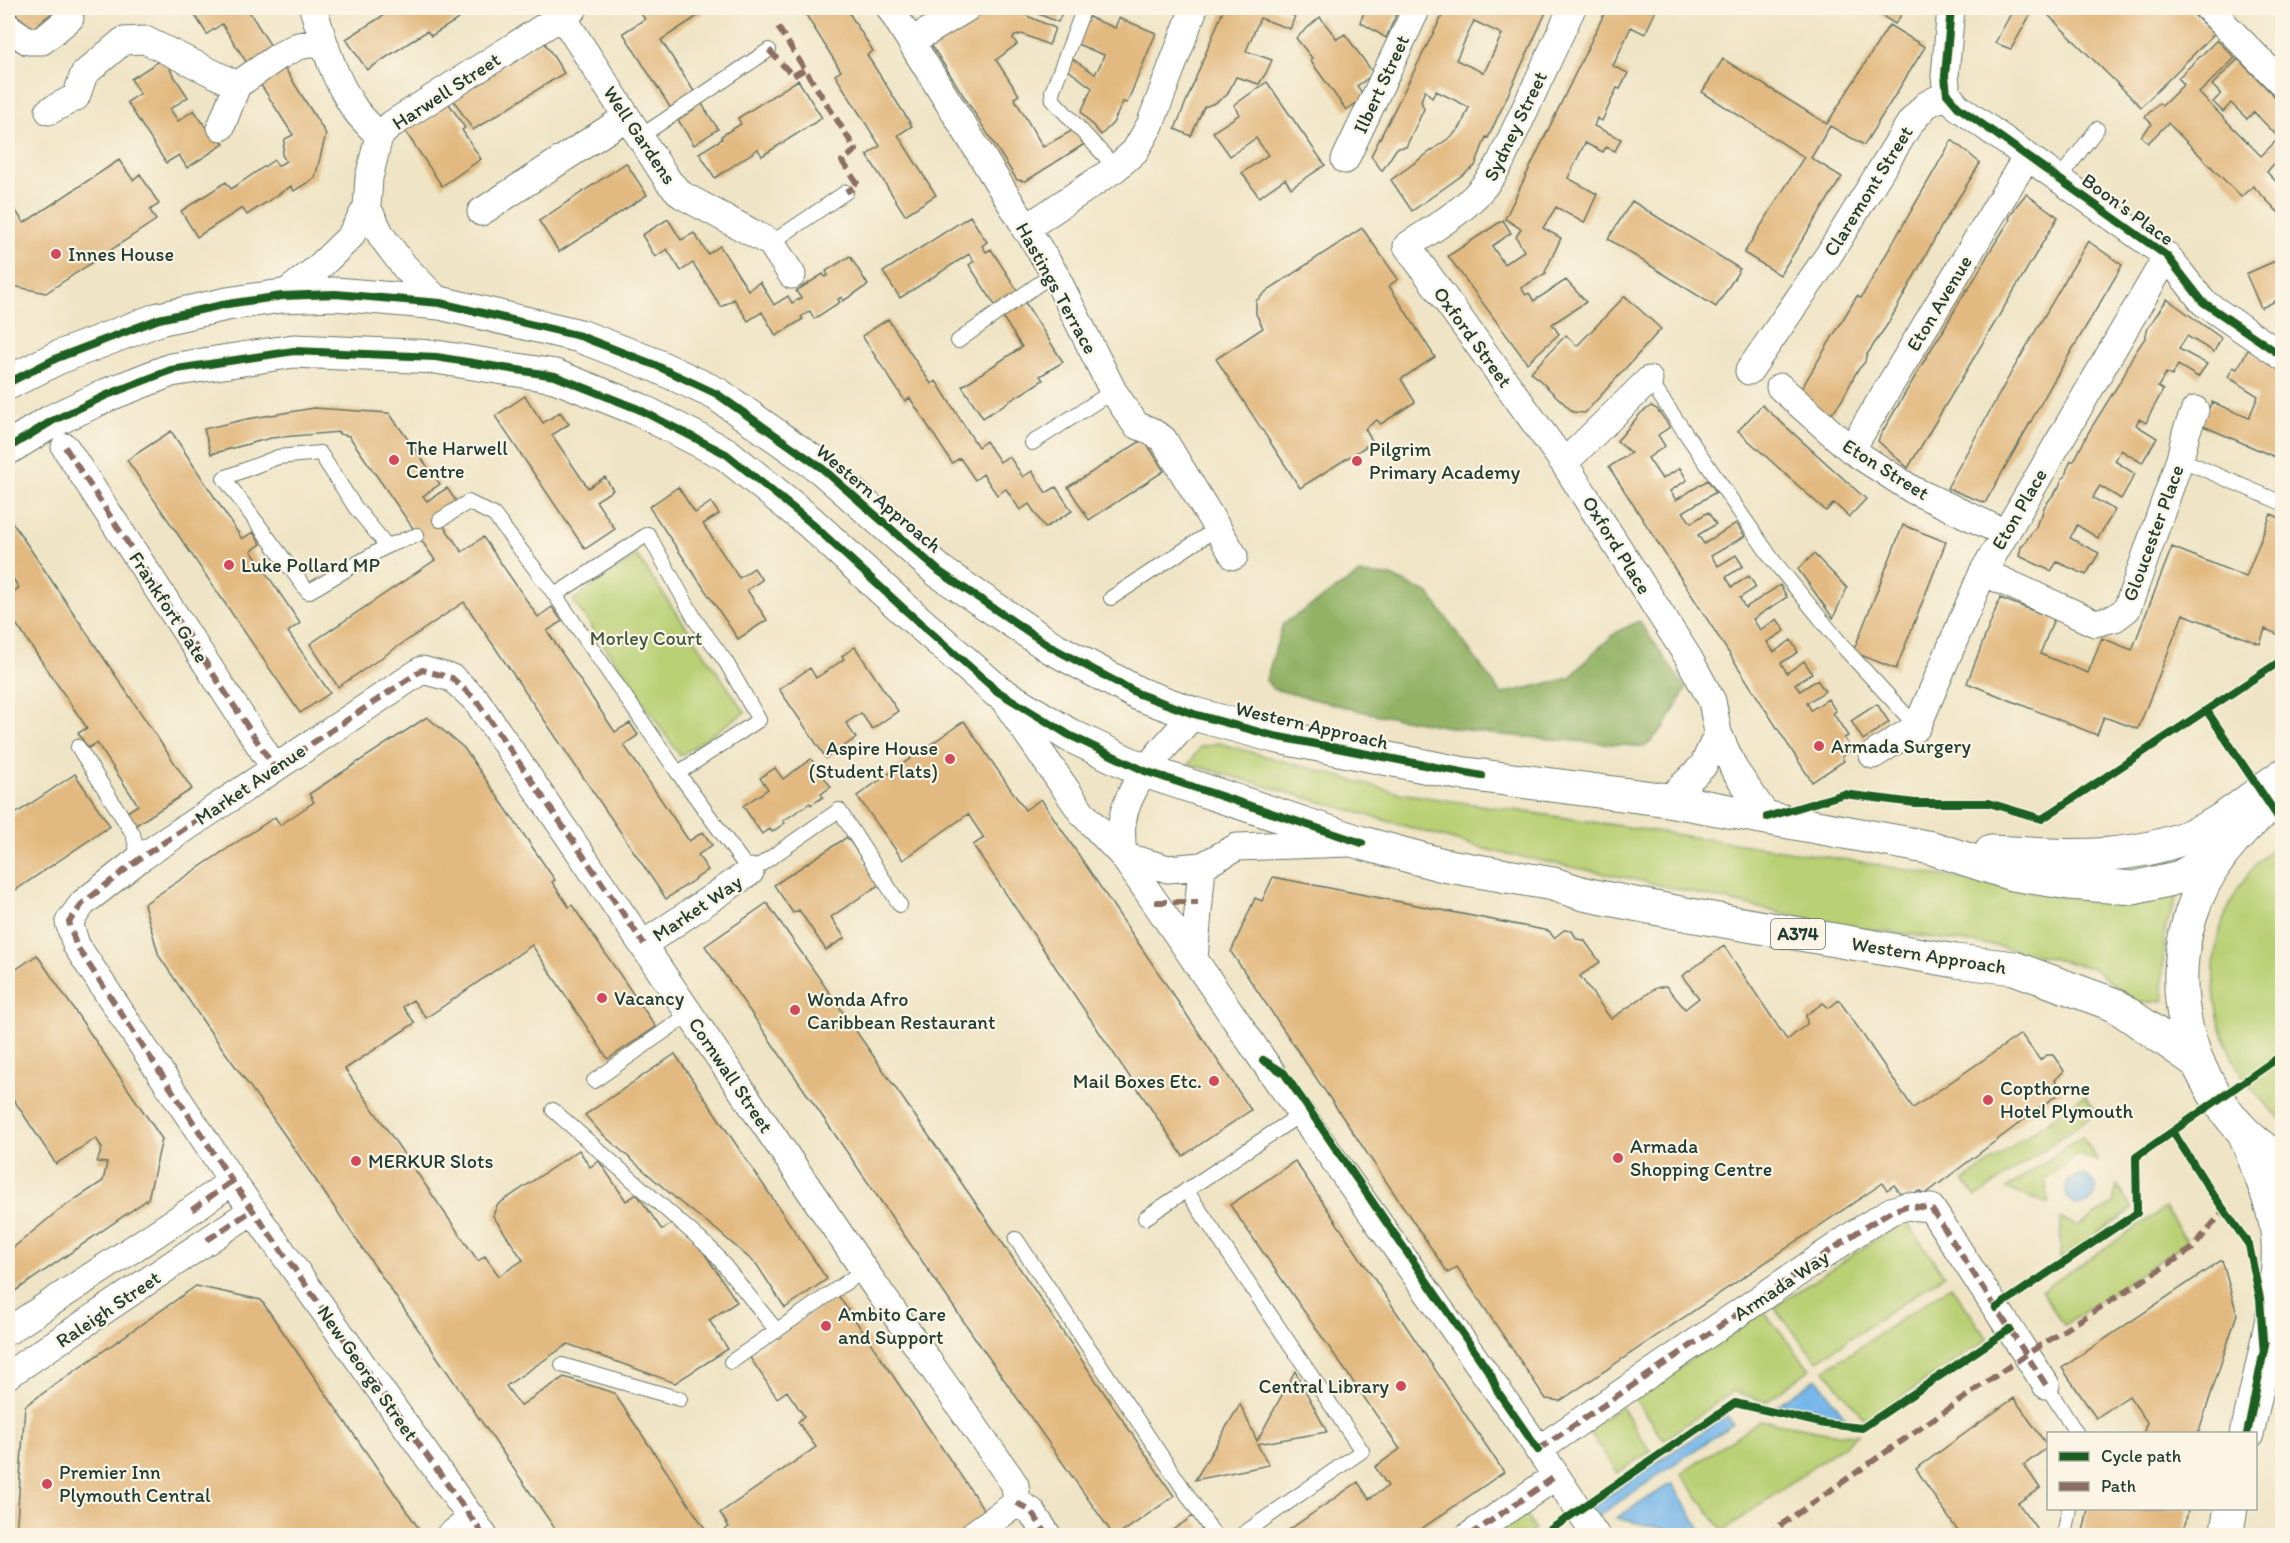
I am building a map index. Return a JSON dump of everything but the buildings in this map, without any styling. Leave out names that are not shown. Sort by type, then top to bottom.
[{"type":"main road","name":"Western Approach","points":[[8,383],[57,358],[159,319],[227,304],[282,296],[335,294],[440,303],[580,336],[655,365],[717,394],[823,469],[940,572],[1051,647],[1139,694],[1194,714],[1274,736],[1459,773],[1668,800],[1932,848],[2012,874],[2070,883],[2134,888],[2180,877],[2222,853]]},
{"type":"main road","name":"Western Approach","points":[[8,448],[70,412],[171,370],[294,351],[436,357],[555,376],[639,409],[726,454],[810,522],[997,691],[1069,735],[1145,771],[1362,843],[1443,865],[1552,884],[1584,894],[1695,916],[1956,961],[2014,968],[2115,1005],[2197,1062]]},
{"type":"main road","points":[[1932,848],[2075,856],[2130,854],[2169,843],[2208,828],[2283,776]]},
{"type":"main road","points":[[2283,799],[2247,825],[2222,853],[2199,892],[2189,918],[2181,954],[2180,991],[2184,1018],[2197,1062],[2210,1087],[2244,1132],[2283,1160]]},
{"type":"main road","points":[[2244,1132],[2268,1198],[2278,1241],[2275,1291],[2247,1432]]},
{"type":"main road","points":[[2226,1536],[2231,1510]]},
{"type":"street","points":[[313,8],[331,66],[355,110],[379,136]]},
{"type":"street","name":"Hastings Terrace","points":[[890,8],[1054,273],[1113,391],[1136,425],[1163,439],[1216,530],[1234,556]]},
{"type":"street","points":[[912,41],[967,8]]},
{"type":"street","points":[[1025,229],[1116,168],[1135,151],[1150,125],[1194,8]]},
{"type":"street","name":"Ilbert Street","points":[[1345,160],[1417,8]]},
{"type":"street","name":"Sydney Street","points":[[1407,246],[1462,209],[1488,184],[1572,8]]},
{"type":"street","points":[[1947,94],[1945,76],[1951,8]]},
{"type":"street","points":[[2208,8],[2283,83]]},
{"type":"street","name":"Well Gardens","points":[[568,12],[634,127],[669,182],[682,195],[771,243],[792,275]]},
{"type":"street","name":"Harwell Street","points":[[282,296],[318,268],[350,237],[367,207],[369,178],[379,136],[402,117],[568,12]]},
{"type":"street","points":[[8,27],[27,41],[42,41],[70,18]]},
{"type":"street","points":[[49,111],[76,96],[84,74],[123,41],[145,40],[237,85]]},
{"type":"street","points":[[221,127],[237,85],[279,56],[298,46],[323,42]]},
{"type":"street","name":"Boon's Place","points":[[1947,94],[1958,107],[2168,256],[2203,302],[2283,356]]},
{"type":"street","name":"Claremont Street","points":[[1749,371],[1828,255],[1910,123],[1926,105],[1947,94]]},
{"type":"street","points":[[481,212],[634,127]]},
{"type":"street","name":"Eton Avenue","points":[[1851,450],[2027,156]]},
{"type":"street","points":[[367,207],[382,237],[404,266],[440,303]]},
{"type":"street","name":"Oxford Street","points":[[1407,246],[1564,463]]},
{"type":"street","name":"Eton Place","points":[[1917,727],[1983,572],[2168,256]]},
{"type":"street","points":[[1564,463],[1648,380]]},
{"type":"street","name":"Eton Street","points":[[1780,387],[1851,450],[1913,490],[2005,533]]},
{"type":"street","name":"Gloucester Place","points":[[1983,572],[2096,623],[2115,618],[2127,609],[2195,410]]},
{"type":"street","name":"Frankfort Gate","points":[[65,447],[274,767]]},
{"type":"street","name":"Oxford Place","points":[[1564,463],[1688,657],[1712,702],[1718,733],[1734,769],[1767,817]]},
{"type":"street","name":"Market Avenue","points":[[83,903],[139,859],[422,670]]},
{"type":"street","name":"Cornwall Street","points":[[422,670],[452,678],[476,700],[864,1270],[1009,1476],[1015,1485],[1017,1503]]},
{"type":"street","points":[[997,691],[1083,814],[1123,856],[1596,1536]]},
{"type":"street","points":[[1123,856],[1122,824],[1128,801],[1145,771],[1194,714]]},
{"type":"street","points":[[1873,755],[1917,727]]},
{"type":"street","points":[[1668,800],[1702,766],[1718,733]]},
{"type":"street","points":[[1123,856],[1168,869],[1202,866],[1237,847],[1362,843]]},
{"type":"street","points":[[1194,959],[1202,866]]},
{"type":"street","name":"Market Way","points":[[644,944],[750,872]]},
{"type":"street","name":"New George Street","points":[[83,903],[69,922],[76,945],[232,1181],[479,1527]]},
{"type":"street","name":"Raleigh Street","points":[[8,1331],[192,1210],[232,1181]]},
{"type":"street","name":"Armada Way","points":[[1538,1450],[1891,1211],[1907,1206],[1931,1208],[2046,1385]]},
{"type":"street","name":"Raleigh Street","points":[[8,1375],[253,1210]]},
{"type":"street","points":[[1469,1536],[1556,1476]]},
{"type":"street","points":[[975,1533],[1017,1503],[1031,1511],[1048,1536]]},
{"type":"street","points":[[449,1536],[479,1527]]},
{"type":"lane","points":[[1083,8],[1052,92],[1053,100],[1116,168]]},
{"type":"lane","points":[[634,127],[769,50]]},
{"type":"lane","points":[[2059,179],[2097,129]]},
{"type":"lane","points":[[771,243],[846,192]]},
{"type":"lane","points":[[958,341],[1054,273]]},
{"type":"lane","points":[[1648,380],[1772,559],[1846,650],[1917,727]]},
{"type":"lane","points":[[1032,443],[1113,391]]},
{"type":"lane","points":[[387,546],[355,507],[320,453],[278,457],[224,478],[308,592],[387,546],[417,535]]},
{"type":"lane","points":[[2180,459],[2283,503]]},
{"type":"lane","points":[[440,520],[468,502],[494,515],[555,595],[678,773],[750,872],[839,810],[900,905]]},
{"type":"lane","points":[[1111,598],[1216,530]]},
{"type":"lane","points":[[555,595],[648,534],[696,621],[726,662],[759,720],[678,773]]},
{"type":"lane","points":[[78,747],[133,834],[139,859]]},
{"type":"lane","points":[[594,1081],[689,1014]]},
{"type":"lane","points":[[553,1110],[712,1250],[777,1331]]},
{"type":"lane","points":[[1145,1218],[1301,1114]]},
{"type":"lane","points":[[1186,1190],[1362,1451],[1240,1536]]},
{"type":"lane","points":[[1016,1239],[1215,1536]]},
{"type":"lane","points":[[731,1362],[864,1270]]},
{"type":"lane","points":[[562,1365],[680,1399]]},
{"type":"lane","points":[[2046,1385],[2076,1432]]},
{"type":"lane","points":[[2064,1536],[2069,1510]]},
{"type":"green space","name":"Morley Court","points":[[637,556],[745,712],[680,756],[573,600]]},
{"type":"green space","points":[[1359,574],[1391,576],[1429,594],[1501,694],[1570,678],[1617,632],[1639,621],[1686,689],[1665,726],[1645,747],[1491,734],[1373,714],[1273,689],[1266,680],[1283,624]]},
{"type":"green space","points":[[1218,743],[1399,793],[1861,862],[2062,897],[2179,892],[2165,930],[2162,987],[2165,1000],[2136,1004],[2093,968],[1996,946],[1829,924],[1642,881],[1492,851],[1189,764],[1200,747]]},
{"type":"green space","points":[[2282,840],[2282,1119],[2253,1089],[2231,1055],[2218,1018],[2214,979],[2218,940],[2230,903],[2252,869]]},
{"type":"green space","points":[[2085,1095],[2097,1112],[1976,1197],[1964,1181]]},
{"type":"green space","points":[[2082,1136],[2098,1161],[2077,1155],[2045,1179],[2049,1204],[2006,1189]]},
{"type":"green space","points":[[2117,1185],[2132,1209],[2060,1259],[2061,1219],[2078,1226],[2113,1204]]},
{"type":"green space","points":[[2165,1208],[2187,1242],[2064,1325],[2041,1291]]},
{"type":"green space","points":[[1905,1220],[1944,1275],[1817,1361],[1774,1307]]},
{"type":"green space","points":[[1951,1286],[1988,1339],[1866,1421],[1825,1370]]},
{"type":"green space","points":[[1763,1311],[1810,1369],[1766,1402],[1733,1391],[1664,1440],[1634,1398]]},
{"type":"green space","points":[[1621,1407],[1650,1451],[1617,1473],[1587,1428]]},
{"type":"green space","points":[[1760,1420],[1838,1434],[1858,1435],[1723,1531],[1681,1474]]},
{"type":"green space","points":[[1521,1509],[1535,1529],[1526,1535],[1482,1536]]},
{"type":"water","points":[[2081,1175],[2092,1179],[2096,1190],[2092,1201],[2081,1205],[2070,1201],[2066,1190],[2070,1179]]},
{"type":"water","points":[[1817,1378],[1850,1424],[1776,1406]]},
{"type":"water","points":[[1727,1415],[1733,1424],[1597,1517],[1591,1507]]},
{"type":"water","points":[[1672,1483],[1704,1535],[1689,1535],[1616,1518]]},
{"type":"marked path","points":[[778,27],[856,150],[842,161],[858,185],[846,192]]},
{"type":"marked path","points":[[769,50],[793,76],[805,69]]},
{"type":"marked path","points":[[65,447],[274,767]]},
{"type":"marked path","points":[[484,1536],[232,1181],[76,945],[69,922],[83,903],[139,859],[422,670],[452,678],[476,700],[644,944]]},
{"type":"marked path","points":[[1155,902],[1198,902]]},
{"type":"marked path","points":[[192,1210],[232,1181]]},
{"type":"marked path","points":[[1538,1450],[1859,1231],[1891,1211],[1907,1206],[1931,1208],[2046,1385]]},
{"type":"marked path","points":[[207,1240],[253,1210]]},
{"type":"marked path","points":[[1765,1536],[2027,1354],[2192,1249],[2224,1210]]},
{"type":"marked path","points":[[1469,1536],[1556,1476]]},
{"type":"marked path","points":[[1017,1503],[1031,1511],[1048,1536]]},
{"type":"cycle path","points":[[1951,8],[1945,76],[1947,94],[1958,107],[2167,256],[2203,302],[2282,356]]},
{"type":"cycle path","points":[[8,383],[57,358],[159,319],[227,304],[282,296],[335,294],[440,303],[580,336],[655,365],[717,394],[823,469],[940,572],[1051,647],[1139,694],[1194,714],[1274,736],[1482,776]]},
{"type":"cycle path","points":[[8,448],[52,421],[107,395],[171,370],[294,351],[436,357],[555,376],[638,409],[726,454],[810,522],[997,691],[1069,735],[1145,771],[1362,843]]},
{"type":"cycle path","points":[[1767,817],[1844,794],[1915,803],[1989,803],[2042,819],[2282,660]]},
{"type":"cycle path","points":[[2207,711],[2282,823]]},
{"type":"cycle path","points":[[1996,1308],[2137,1213],[2136,1157],[2282,1055]]},
{"type":"cycle path","points":[[1263,1060],[1284,1073],[1491,1375],[1498,1392],[1538,1450]]},
{"type":"cycle path","points":[[2173,1132],[2249,1245],[2260,1299],[2264,1354]]},
{"type":"cycle path","points":[[1541,1536],[1735,1403],[1825,1424],[1862,1428],[2010,1329]]},
{"type":"cycle path","points":[[2247,1432],[2265,1345]]},
{"type":"place","name":"Innes House","points":[[56,254]]},
{"type":"place","name":"The Harwell Centre","points":[[394,460]]},
{"type":"place","name":"Pilgrim Primary Academy","points":[[1357,461]]},
{"type":"place","name":"Luke Pollard MP","points":[[229,565]]},
{"type":"place","name":"Armada Surgery","points":[[1819,746]]},
{"type":"place","name":"Aspire House (Student Flats)","points":[[950,759]]},
{"type":"place","name":"Vacancy","points":[[602,998]]},
{"type":"place","name":"Wonda Afro Caribbean Restaurant","points":[[795,1010]]},
{"type":"place","name":"Mail Boxes Etc.","points":[[1214,1081]]},
{"type":"place","name":"Copthorne Hotel Plymouth","points":[[1988,1100]]},
{"type":"place","name":"Armada Shopping Centre","points":[[1618,1158]]},
{"type":"place","name":"MERKUR Slots","points":[[356,1161]]},
{"type":"place","name":"Ambito Care and Support","points":[[826,1326]]},
{"type":"place","name":"Central Library","points":[[1401,1386]]},
{"type":"place","name":"Premier Inn Plymouth Central","points":[[47,1484]]}]
